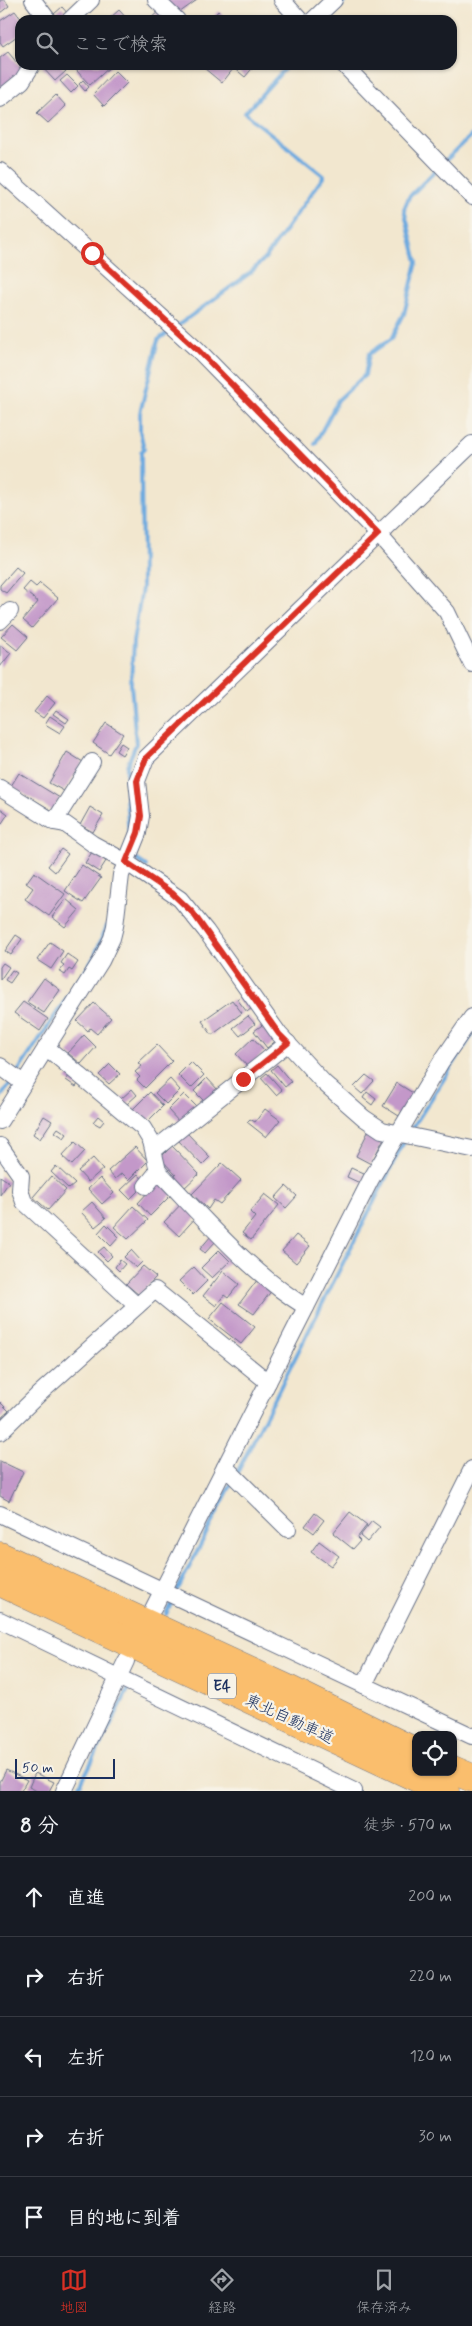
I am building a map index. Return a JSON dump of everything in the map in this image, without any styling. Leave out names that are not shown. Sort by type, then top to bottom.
[{"type":"highway","name":"東北自動車道","points":[[0,1556],[286,1688],[412,1750]]},
{"type":"highway","name":"東北自動車道","points":[[0,1582],[445,1791]]},
{"type":"highway","points":[[457,1772],[472,1778]]},
{"type":"street","points":[[32,0],[44,15]]},
{"type":"street","points":[[75,15],[91,0]]},
{"type":"street","points":[[156,0],[172,15]]},
{"type":"street","points":[[282,0],[296,15]]},
{"type":"street","points":[[318,15],[334,0]]},
{"type":"street","points":[[0,99],[22,80],[29,70]]},
{"type":"street","points":[[349,70],[472,197]]},
{"type":"street","points":[[0,171],[198,350],[378,534],[448,612],[472,664]]},
{"type":"street","points":[[0,1121],[101,961],[112,938],[118,891],[126,862],[140,825],[141,816],[137,781],[146,758],[472,444]]},
{"type":"street","points":[[54,822],[92,762]]},
{"type":"street","points":[[0,788],[54,822],[65,824],[93,844],[126,862],[172,893],[193,913],[279,1034],[324,1083],[364,1118],[382,1130],[472,1149]]},
{"type":"street","points":[[153,1609],[372,1179],[398,1134],[472,1017]]},
{"type":"street","points":[[154,1150],[288,1043]]},
{"type":"street","points":[[46,1047],[144,1128],[154,1150],[158,1171],[242,1258],[289,1296],[306,1307]]},
{"type":"street","points":[[0,1066],[23,1084]]},
{"type":"street","points":[[0,1146],[21,1176],[20,1190],[24,1202],[110,1279],[137,1306]]},
{"type":"street","points":[[146,1186],[158,1171]]},
{"type":"street","points":[[0,1432],[38,1394],[155,1290],[268,1382]]},
{"type":"street","points":[[225,1467],[288,1529]]},
{"type":"street","points":[[364,1685],[472,1469]]},
{"type":"street","points":[[0,1514],[162,1592],[472,1736]]},
{"type":"street","points":[[0,1620],[354,1791]]},
{"type":"street","points":[[64,1791],[126,1661]]},
{"type":"building","points":[[0,0],[5,0],[9,6],[0,13]]},
{"type":"building","points":[[164,0],[197,0],[176,15]]},
{"type":"building","points":[[62,7],[69,15],[55,15]]},
{"type":"building","points":[[119,10],[124,15],[113,15]]},
{"type":"building","points":[[15,11],[18,15],[15,15],[15,38],[3,46],[0,42],[0,21]]},
{"type":"building","points":[[8,52],[15,60],[15,70],[23,70],[0,89],[0,58]]},
{"type":"building","points":[[45,70],[66,71],[55,81]]},
{"type":"building","points":[[76,70],[106,70],[90,85]]},
{"type":"building","points":[[206,70],[232,70],[222,83]]},
{"type":"building","points":[[237,70],[251,70],[245,77]]},
{"type":"building","points":[[115,71],[127,83],[104,106],[93,94]]},
{"type":"building","points":[[67,75],[78,86],[71,93],[60,81]]},
{"type":"building","points":[[83,80],[89,87],[85,91],[79,84]]},
{"type":"building","points":[[56,95],[66,106],[48,123],[37,113]]},
{"type":"building","points":[[16,567],[23,573],[6,593],[0,589],[0,585]]},
{"type":"building","points":[[30,582],[36,587],[40,583],[58,598],[32,628],[23,620],[38,602],[23,590]]},
{"type":"building","points":[[13,624],[28,637],[17,650],[1,637]]},
{"type":"building","points":[[0,645],[11,653],[0,667]]},
{"type":"building","points":[[47,696],[55,703],[43,718],[34,712]]},
{"type":"building","points":[[56,710],[69,719],[66,723],[53,714]]},
{"type":"building","points":[[50,716],[65,726],[60,733],[45,724]]},
{"type":"building","points":[[106,723],[123,734],[109,754],[93,743]]},
{"type":"building","points":[[121,743],[127,747],[122,755],[116,751]]},
{"type":"building","points":[[67,752],[83,762],[64,791],[49,783]]},
{"type":"building","points":[[19,773],[60,798],[53,811],[11,786]]},
{"type":"building","points":[[90,807],[103,815],[93,832],[80,825]]},
{"type":"building","points":[[0,808],[8,814],[0,826]]},
{"type":"building","points":[[61,849],[68,854],[55,872],[48,866]]},
{"type":"building","points":[[92,852],[106,861],[99,872],[85,863]]},
{"type":"building","points":[[82,865],[101,878],[83,903],[65,891]]},
{"type":"building","points":[[34,872],[65,894],[49,916],[25,899],[33,888],[26,883]]},
{"type":"building","points":[[66,899],[79,910],[65,927],[52,917]]},
{"type":"building","points":[[16,935],[22,939],[11,955],[5,951]]},
{"type":"building","points":[[50,942],[63,951],[51,969],[37,960]]},
{"type":"building","points":[[67,954],[78,962],[72,971],[69,969],[65,975],[59,971],[64,965],[61,963]]},
{"type":"building","points":[[3,963],[9,967],[0,980],[0,967]]},
{"type":"building","points":[[12,970],[17,973],[10,983],[5,980]]},
{"type":"building","points":[[44,978],[60,990],[44,1013],[27,1002]]},
{"type":"building","points":[[244,994],[253,1007],[247,1012],[237,999]]},
{"type":"building","points":[[232,1000],[242,1013],[212,1035],[202,1021]]},
{"type":"building","points":[[23,1002],[48,1019],[40,1031],[14,1013]]},
{"type":"building","points":[[94,1003],[111,1018],[97,1034],[90,1028],[88,1031],[77,1021]]},
{"type":"building","points":[[248,1016],[255,1024],[240,1036],[233,1028]]},
{"type":"building","points":[[265,1023],[278,1039],[267,1048],[254,1031]]},
{"type":"building","points":[[84,1035],[96,1047],[81,1064],[68,1053]]},
{"type":"building","points":[[253,1038],[265,1051],[248,1067],[236,1054]]},
{"type":"building","points":[[157,1045],[172,1061],[145,1088],[137,1080],[140,1077],[135,1072],[142,1066],[138,1063]]},
{"type":"building","points":[[191,1062],[204,1075],[191,1088],[178,1075]]},
{"type":"building","points":[[110,1064],[120,1074],[109,1084],[99,1075]]},
{"type":"building","points":[[277,1065],[291,1082],[285,1087],[271,1070]]},
{"type":"building","points":[[267,1073],[282,1090],[276,1095],[261,1078]]},
{"type":"building","points":[[71,1074],[80,1081],[76,1087],[66,1080]]},
{"type":"building","points":[[366,1075],[374,1081],[362,1094],[354,1087]]},
{"type":"building","points":[[207,1078],[219,1091],[206,1103],[194,1091]]},
{"type":"building","points":[[170,1079],[180,1090],[166,1104],[155,1093]]},
{"type":"building","points":[[397,1083],[413,1093],[399,1116],[383,1106]]},
{"type":"building","points":[[132,1089],[137,1095],[127,1104],[121,1099]]},
{"type":"building","points":[[150,1092],[163,1106],[146,1123],[133,1109]]},
{"type":"building","points":[[367,1092],[376,1099],[372,1105],[363,1098]]},
{"type":"building","points":[[184,1094],[197,1107],[180,1123],[168,1110]]},
{"type":"building","points":[[265,1109],[280,1120],[266,1137],[247,1122],[250,1119],[255,1122]]},
{"type":"building","points":[[44,1116],[52,1121],[40,1139],[33,1134]]},
{"type":"building","points":[[98,1116],[104,1121],[100,1126],[93,1122]]},
{"type":"building","points":[[58,1128],[67,1134],[64,1138],[55,1132]]},
{"type":"building","points":[[370,1128],[385,1136],[371,1164],[356,1156]]},
{"type":"building","points":[[186,1132],[210,1157],[202,1165],[177,1139]]},
{"type":"building","points":[[75,1142],[85,1151],[72,1165],[62,1156]]},
{"type":"building","points":[[172,1146],[199,1174],[183,1189],[173,1179],[176,1175],[160,1158]]},
{"type":"building","points":[[135,1147],[148,1161],[129,1180],[122,1173],[115,1179],[108,1171]]},
{"type":"building","points":[[93,1158],[103,1169],[88,1182],[78,1171]]},
{"type":"building","points":[[222,1163],[241,1180],[220,1204],[214,1200],[208,1209],[192,1194]]},
{"type":"building","points":[[56,1166],[75,1184],[69,1189],[51,1172]]},
{"type":"building","points":[[351,1168],[366,1175],[362,1184],[347,1177]]},
{"type":"building","points":[[138,1174],[146,1183],[130,1199],[121,1190]]},
{"type":"building","points":[[0,1176],[9,1182],[0,1195]]},
{"type":"building","points":[[51,1176],[66,1190],[48,1210],[33,1197]]},
{"type":"building","points":[[100,1178],[114,1193],[102,1204],[88,1189]]},
{"type":"building","points":[[161,1178],[174,1192],[150,1216],[138,1203]]},
{"type":"building","points":[[286,1186],[297,1196],[286,1208],[275,1198]]},
{"type":"building","points":[[265,1194],[279,1205],[251,1240],[242,1233],[255,1217],[250,1212]]},
{"type":"building","points":[[184,1201],[198,1215],[179,1236],[164,1222]]},
{"type":"building","points":[[92,1202],[106,1218],[95,1227],[81,1212]]},
{"type":"building","points":[[133,1206],[148,1220],[128,1239],[114,1227]]},
{"type":"building","points":[[106,1224],[119,1237],[111,1246],[98,1233]]},
{"type":"building","points":[[296,1235],[310,1246],[296,1263],[282,1251]]},
{"type":"building","points":[[211,1236],[216,1241],[205,1253],[200,1249]]},
{"type":"building","points":[[104,1247],[112,1256],[107,1261],[98,1252]]},
{"type":"building","points":[[131,1250],[142,1262],[136,1268],[124,1257]]},
{"type":"building","points":[[219,1250],[230,1261],[212,1278],[201,1268]]},
{"type":"building","points":[[120,1260],[125,1264],[119,1271],[115,1267]]},
{"type":"building","points":[[143,1266],[156,1277],[139,1295],[126,1284]]},
{"type":"building","points":[[194,1267],[207,1281],[193,1295],[179,1281]]},
{"type":"building","points":[[223,1271],[239,1284],[228,1298],[224,1295],[216,1306],[203,1296]]},
{"type":"building","points":[[258,1279],[272,1290],[254,1314],[239,1304]]},
{"type":"building","points":[[223,1302],[255,1327],[241,1344],[209,1319]]},
{"type":"building","points":[[0,1402],[9,1411],[0,1419]]},
{"type":"building","points":[[0,1461],[23,1472],[9,1501],[0,1496]]},
{"type":"building","points":[[350,1512],[367,1525],[357,1538],[360,1541],[353,1549],[333,1533]]},
{"type":"building","points":[[315,1513],[324,1520],[314,1533],[305,1526]]},
{"type":"building","points":[[372,1521],[380,1527],[367,1542],[360,1536]]},
{"type":"building","points":[[319,1541],[339,1556],[331,1566],[311,1552]]},
{"type":"building","points":[[6,1770],[27,1780],[21,1791],[0,1791],[0,1782]]},
{"type":"building","points":[[35,1773],[54,1782],[49,1791],[37,1791],[29,1787]]},
{"type":"waterway","points":[[332,15],[346,0]]},
{"type":"waterway","points":[[177,326],[250,273],[266,257],[324,176],[245,113],[284,70]]},
{"type":"waterway","points":[[443,163],[472,135]]},
{"type":"waterway","points":[[315,444],[338,400],[365,375],[369,354],[391,339],[404,314],[417,262],[404,209],[409,197],[438,168]]},
{"type":"waterway","points":[[129,835],[126,797],[127,766],[136,744],[131,684],[133,642],[142,588],[141,452],[144,449],[140,431],[140,413],[158,340],[171,330]]},
{"type":"waterway","points":[[133,857],[146,866]]},
{"type":"waterway","points":[[17,1073],[94,957],[107,926]]},
{"type":"waterway","points":[[410,1132],[472,1035]]},
{"type":"waterway","points":[[0,1098],[12,1081]]},
{"type":"waterway","points":[[237,1473],[405,1140]]},
{"type":"waterway","points":[[176,1593],[233,1481]]},
{"type":"waterway","points":[[166,1614],[173,1600]]},
{"type":"waterway","points":[[77,1791],[129,1688]]},
{"type":"route","points":[[92,253],[198,350],[378,534],[146,758],[137,781],[141,816],[138,833],[126,862],[180,899],[193,913],[279,1034],[288,1043],[243,1079]]}]
